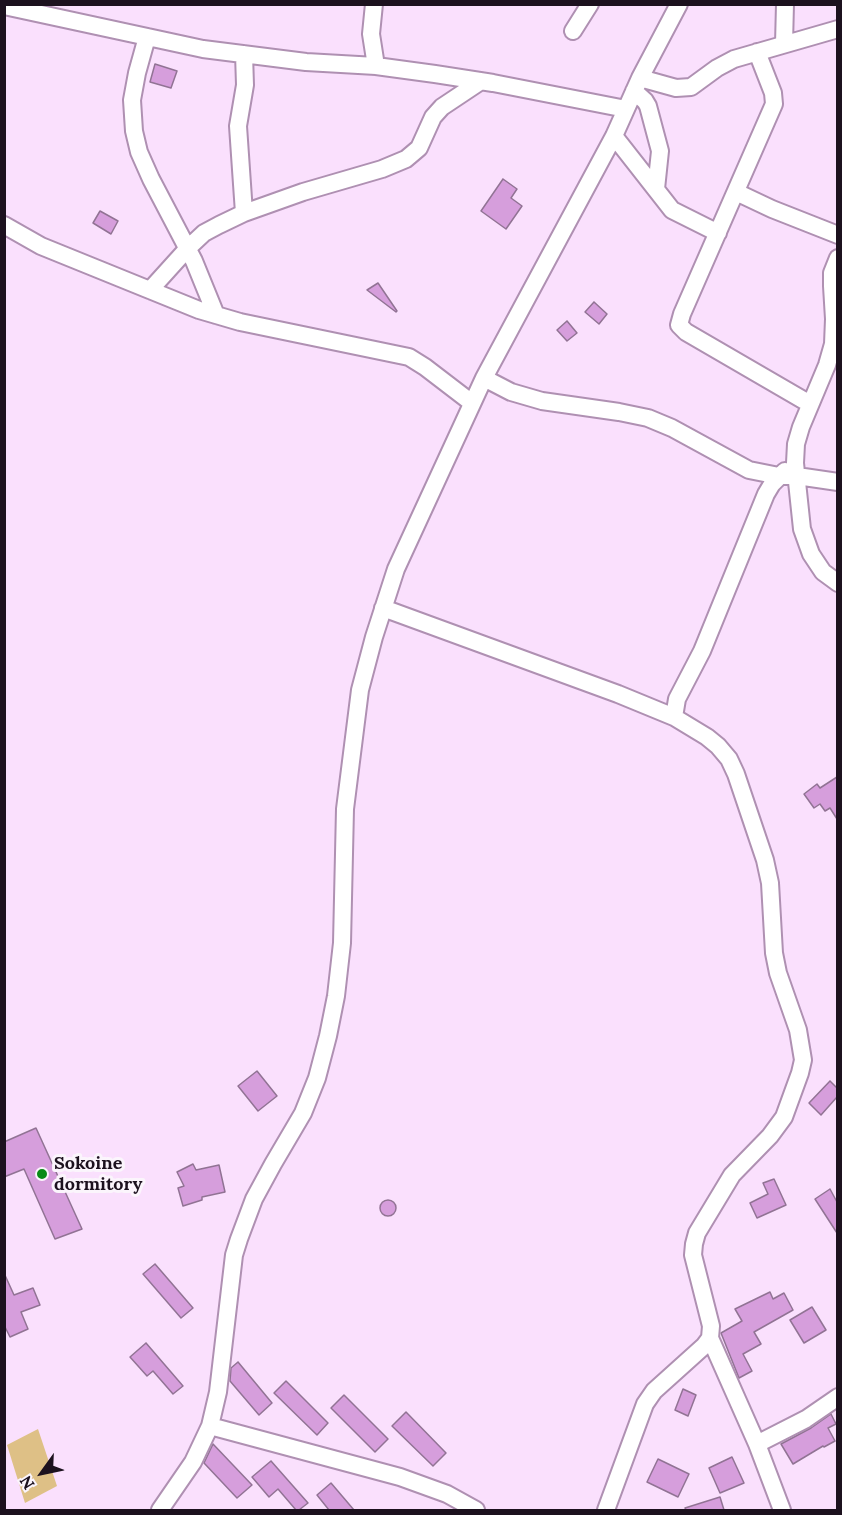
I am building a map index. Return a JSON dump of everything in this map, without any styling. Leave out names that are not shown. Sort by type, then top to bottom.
[{"type":"street","points":[[374,4],[371,34],[376,66]]},
{"type":"street","points":[[573,31],[590,4]]},
{"type":"street","points":[[160,1510],[193,1462],[210,1426],[218,1392],[234,1254],[254,1199],[303,1113],[317,1078],[328,1036],[336,996],[342,943],[345,808],[360,690],[396,568],[484,378],[614,136],[637,85],[679,4]]},
{"type":"street","points":[[784,44],[785,4]]},
{"type":"street","points":[[4,6],[70,12],[147,37],[203,49],[306,62],[376,66],[481,81],[626,109]]},
{"type":"street","points":[[637,85],[684,89],[691,87],[734,58],[837,29]]},
{"type":"street","points":[[147,37],[136,73],[132,100],[134,131],[151,179],[188,248],[216,315]]},
{"type":"street","points":[[757,52],[773,93],[774,104],[680,319],[681,328],[810,404]]},
{"type":"street","points":[[244,54],[245,85],[238,126],[244,213]]},
{"type":"street","points":[[150,291],[204,233],[244,213],[303,192],[382,169],[406,159],[419,148],[433,117],[442,107],[481,81]]},
{"type":"street","points":[[637,85],[648,106],[660,151],[656,189]]},
{"type":"street","points":[[614,136],[672,210],[718,233]]},
{"type":"street","points":[[736,192],[837,235]]},
{"type":"street","points":[[4,225],[41,246],[150,291],[216,315],[333,343],[409,357],[432,371],[472,403]]},
{"type":"street","points":[[837,258],[831,286],[834,319],[833,344],[796,444],[796,470],[802,529],[811,554],[823,572],[837,583]]},
{"type":"street","points":[[484,378],[511,392],[542,401],[648,418],[672,428],[749,470],[779,477]]},
{"type":"street","points":[[674,717],[677,699],[702,651],[766,494],[779,477],[796,470],[837,482]]},
{"type":"street","points":[[383,608],[618,694],[674,717],[718,746],[729,759],[736,774],[765,860],[770,883],[774,953],[778,973],[798,1030],[803,1060],[784,1117],[770,1136],[732,1174],[697,1233],[693,1255],[711,1326],[710,1338],[757,1444],[782,1510]]},
{"type":"street","points":[[606,1510],[645,1404],[654,1391],[710,1338]]},
{"type":"street","points":[[757,1444],[806,1419],[837,1397]]},
{"type":"street","points":[[210,1426],[400,1477],[447,1494],[476,1510]]},
{"type":"shaded area","points":[[38,1429],[57,1486],[25,1503],[7,1445]]},
{"type":"building","points":[[155,64],[177,71],[171,88],[150,82]]},
{"type":"building","points":[[503,179],[517,189],[511,198],[522,206],[506,229],[481,211]]},
{"type":"building","points":[[100,211],[118,221],[111,234],[93,223]]},
{"type":"building","points":[[378,283],[397,311],[396,312],[367,290]]},
{"type":"building","points":[[594,302],[607,314],[599,324],[585,312]]},
{"type":"building","points":[[567,321],[577,333],[567,341],[557,330]]},
{"type":"building","points":[[837,777],[837,819],[830,808],[825,811],[820,804],[814,808],[804,794],[817,784],[820,788]]},
{"type":"building","points":[[257,1071],[277,1096],[258,1111],[238,1086]]},
{"type":"building","points":[[830,1081],[837,1088],[837,1097],[821,1115],[809,1103]]},
{"type":"building","name":"Sokoine dormitory","points":[[36,1128],[82,1229],[55,1239],[24,1169],[4,1177],[4,1142]]},
{"type":"building","points":[[193,1164],[196,1170],[219,1165],[225,1192],[202,1197],[202,1200],[183,1206],[178,1188],[184,1186],[177,1172]]},
{"type":"building","points":[[774,1179],[786,1205],[757,1218],[750,1203],[768,1194],[763,1183]]},
{"type":"building","points":[[830,1189],[837,1202],[837,1233],[815,1199]]},
{"type":"building","points":[[388,1200],[394,1202],[396,1208],[394,1214],[388,1216],[382,1214],[380,1208],[382,1202]]},
{"type":"building","points":[[155,1264],[193,1308],[181,1318],[143,1274]]},
{"type":"building","points":[[4,1273],[14,1295],[33,1288],[40,1305],[21,1312],[28,1329],[10,1337],[4,1325]]},
{"type":"building","points":[[770,1292],[773,1299],[784,1293],[793,1310],[754,1332],[761,1344],[743,1354],[752,1371],[739,1378],[721,1333],[742,1321],[735,1309]]},
{"type":"building","points":[[812,1307],[826,1330],[804,1343],[790,1320]]},
{"type":"building","points":[[146,1343],[183,1386],[173,1394],[153,1371],[147,1376],[130,1357]]},
{"type":"building","points":[[238,1362],[272,1403],[259,1415],[230,1381],[231,1368]]},
{"type":"building","points":[[286,1381],[328,1423],[317,1435],[274,1393]]},
{"type":"building","points":[[683,1389],[696,1395],[688,1416],[675,1410]]},
{"type":"building","points":[[344,1395],[388,1439],[375,1452],[331,1408]]},
{"type":"building","points":[[406,1412],[446,1453],[433,1466],[392,1426]]},
{"type":"building","points":[[831,1414],[836,1424],[828,1428],[835,1441],[793,1464],[781,1444]]},
{"type":"building","points":[[213,1444],[252,1485],[237,1498],[204,1463]]},
{"type":"building","points":[[732,1457],[744,1483],[720,1493],[709,1468]]},
{"type":"building","points":[[658,1459],[689,1474],[678,1497],[647,1482]]},
{"type":"building","points":[[271,1461],[308,1503],[299,1510],[296,1510],[278,1489],[269,1497],[252,1477]]},
{"type":"building","points":[[331,1483],[354,1510],[329,1510],[317,1495]]},
{"type":"building","points":[[720,1497],[724,1510],[686,1510],[685,1508]]},
{"type":"place","name":"Sokoine dormitory","points":[[42,1174]]}]
